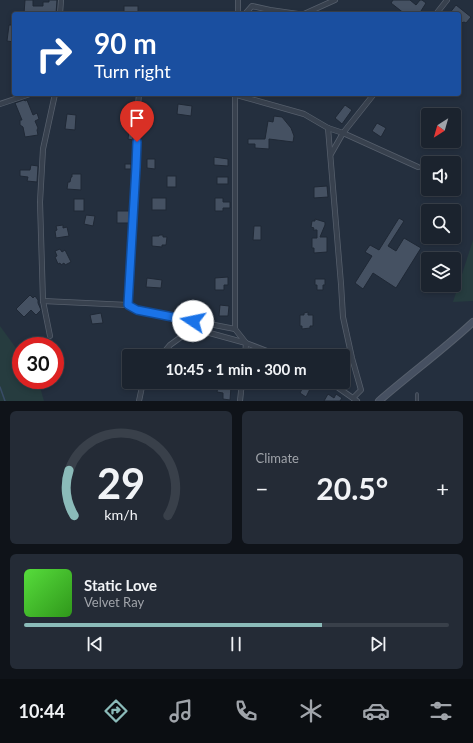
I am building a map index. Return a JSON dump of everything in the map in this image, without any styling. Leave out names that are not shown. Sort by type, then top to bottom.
[{"type":"main road","points":[[379,401],[455,340],[473,322]]},
{"type":"street","points":[[60,12],[61,0]]},
{"type":"street","points":[[238,0],[238,12]]},
{"type":"street","points":[[309,12],[335,0]]},
{"type":"street","points":[[438,12],[447,0]]},
{"type":"street","points":[[247,12],[252,6],[284,12]]},
{"type":"street","points":[[0,104],[24,96]]},
{"type":"street","points":[[50,336],[42,300],[40,202],[43,149],[55,96]]},
{"type":"street","points":[[128,305],[139,96]]},
{"type":"street","points":[[234,96],[235,329],[246,343],[246,349]]},
{"type":"street","points":[[241,96],[304,114],[328,128],[343,133],[418,167]]},
{"type":"street","points":[[331,154],[343,133],[372,96]]},
{"type":"street","points":[[328,128],[341,284],[342,317],[361,390],[353,398]]},
{"type":"street","points":[[42,300],[128,305],[137,310],[235,329]]},
{"type":"street","points":[[167,349],[181,337],[206,332],[262,349]]},
{"type":"street","points":[[139,401],[142,389]]},
{"type":"street","points":[[240,401],[241,389]]},
{"type":"street","points":[[340,389],[358,401]]},
{"type":"lane","points":[[417,394],[417,401]]},
{"type":"green space","points":[[473,240],[473,301],[453,302],[456,292],[461,292],[461,277]]},
{"type":"green space","points":[[0,326],[12,343],[12,389],[41,389],[44,401],[0,401]]},
{"type":"building","points":[[25,0],[33,0],[33,6],[43,6],[43,2],[57,0],[56,12],[24,12]]},
{"type":"building","points":[[393,0],[410,0],[416,5],[420,0],[422,0],[426,3],[421,11],[422,12],[402,12],[391,3]]},
{"type":"building","points":[[456,5],[471,17],[466,23],[461,23],[461,12],[451,12]]},
{"type":"building","points":[[124,6],[138,6],[138,12],[124,12]]},
{"type":"building","points":[[9,25],[12,25],[12,42],[7,41]]},
{"type":"building","points":[[27,100],[33,115],[37,113],[39,119],[35,121],[38,128],[38,135],[25,137],[23,127],[20,125],[20,120],[22,120],[15,103]]},
{"type":"building","points":[[178,104],[192,106],[191,116],[177,114]]},
{"type":"building","points":[[345,105],[352,110],[342,124],[335,118]]},
{"type":"building","points":[[67,114],[76,115],[75,130],[65,129]]},
{"type":"building","points":[[274,116],[282,117],[291,128],[294,136],[293,142],[269,139],[269,149],[255,148],[255,144],[248,144],[248,139],[265,139],[268,121],[273,122]]},
{"type":"building","points":[[377,123],[386,128],[381,137],[372,131]]},
{"type":"building","points":[[129,132],[133,132],[133,140],[128,139]]},
{"type":"building","points":[[214,157],[228,159],[228,166],[214,165]]},
{"type":"building","points":[[147,159],[155,159],[155,169],[147,168]]},
{"type":"building","points":[[125,164],[131,164],[131,169],[125,169]]},
{"type":"building","points":[[31,165],[38,166],[37,182],[27,181],[28,177],[20,176],[20,170],[30,170]]},
{"type":"building","points":[[72,174],[81,174],[81,190],[67,189],[68,182],[70,182]]},
{"type":"building","points":[[167,176],[176,176],[176,187],[167,187]]},
{"type":"building","points":[[217,177],[228,177],[228,184],[217,184]]},
{"type":"building","points":[[327,186],[328,197],[314,198],[314,187]]},
{"type":"building","points":[[152,198],[166,198],[166,210],[152,210]]},
{"type":"building","points":[[215,198],[223,198],[223,202],[230,202],[230,208],[223,208],[223,211],[215,211]]},
{"type":"building","points":[[74,199],[84,199],[84,211],[74,211]]},
{"type":"building","points":[[117,211],[129,211],[129,223],[117,223]]},
{"type":"building","points":[[86,215],[95,216],[93,226],[84,224]]},
{"type":"building","points":[[399,218],[404,221],[388,246],[396,251],[404,238],[421,248],[396,288],[373,273],[363,289],[355,283],[372,256],[365,252],[370,245],[379,250]]},
{"type":"building","points":[[315,219],[325,222],[320,237],[327,237],[327,252],[314,253],[314,248],[312,248],[312,238],[317,238],[317,230],[313,230],[314,228],[311,227],[312,221],[315,221]]},
{"type":"building","points":[[63,225],[63,228],[67,227],[69,236],[56,238],[56,226]]},
{"type":"building","points":[[254,226],[261,226],[261,240],[253,240]]},
{"type":"building","points":[[159,235],[167,237],[166,245],[162,245],[162,247],[152,246],[152,236]]},
{"type":"building","points":[[60,249],[62,252],[65,250],[71,262],[65,265],[64,263],[61,265],[60,263],[58,264],[55,257],[57,256],[55,251]]},
{"type":"building","points":[[228,277],[228,285],[224,285],[224,290],[215,290],[215,278]]},
{"type":"building","points":[[147,278],[162,280],[161,288],[146,287]]},
{"type":"building","points":[[315,279],[325,279],[323,290],[317,290]]},
{"type":"building","points":[[30,295],[33,298],[35,296],[38,300],[41,310],[36,315],[31,310],[24,317],[16,309]]},
{"type":"building","points":[[220,305],[229,306],[228,316],[219,316]]},
{"type":"building","points":[[308,312],[308,315],[313,315],[313,326],[302,329],[302,326],[300,326],[300,315],[304,315],[304,313]]},
{"type":"building","points":[[101,313],[103,323],[92,324],[90,315]]},
{"type":"building","points":[[218,389],[231,389],[230,400],[223,399],[223,393],[217,392]]},
{"type":"building","points":[[302,389],[310,389],[306,397],[300,393]]},
{"type":"building","points":[[328,394],[334,398],[336,394],[342,398],[340,401],[324,401]]},
{"type":"waterway","points":[[0,387],[5,401]]},
{"type":"route","points":[[137,142],[128,305],[137,310],[193,321]]}]
